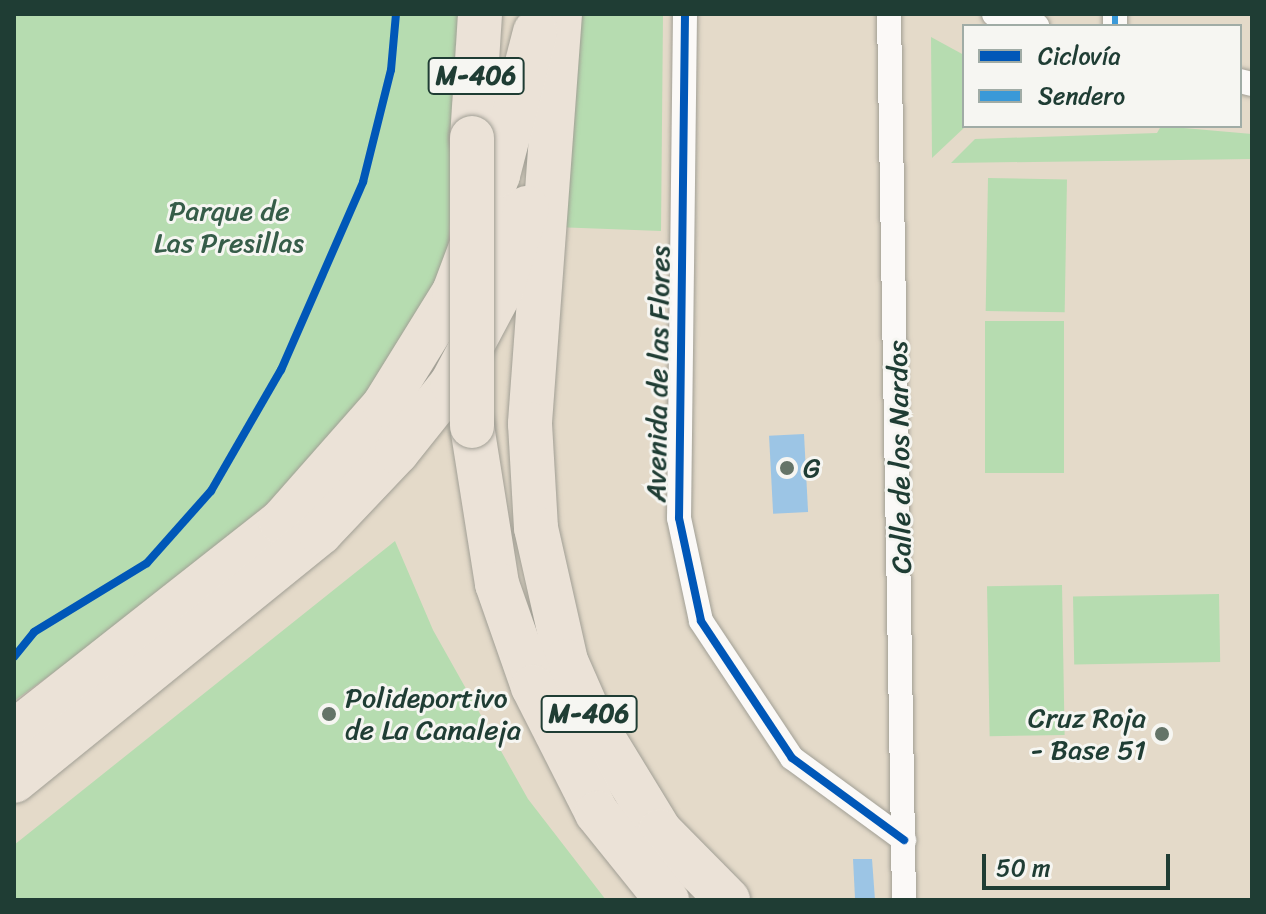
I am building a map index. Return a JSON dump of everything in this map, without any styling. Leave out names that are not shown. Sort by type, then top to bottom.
[{"type":"highway","name":"M-406","points":[[480,14],[472,138],[472,426],[494,570],[533,687],[597,813],[667,900]]},
{"type":"highway","points":[[14,732],[281,522],[384,405],[454,292],[498,175],[538,14]]},
{"type":"highway","name":"M-406","points":[[560,14],[547,145],[532,488],[566,661],[644,808],[728,900]]},
{"type":"highway","points":[[14,781],[320,533],[397,452],[452,383],[501,291],[547,145]]},
{"type":"street","name":"Avenida de las Flores","points":[[685,14],[679,518],[701,621],[792,758],[904,840]]},
{"type":"street","name":"Calle de los Nardos","points":[[889,14],[904,900]]},
{"type":"street","points":[[994,14],[1030,24]]},
{"type":"green space","name":"Parque de Las Presillas","points":[[14,14],[463,14],[447,269],[351,431],[163,594],[14,701]]},
{"type":"green space","points":[[582,14],[663,14],[661,231],[555,227]]},
{"type":"green space","points":[[931,37],[962,54],[964,128],[932,158]]},
{"type":"green space","points":[[1160,128],[1184,128],[1252,134],[1252,159],[951,163],[975,139],[1157,133]]},
{"type":"green space","points":[[988,178],[1067,179],[1065,312],[986,311]]},
{"type":"green space","points":[[985,321],[1064,321],[1064,473],[985,473]]},
{"type":"green space","name":"Polideportivo de La Canaleja","points":[[395,541],[433,630],[528,799],[606,900],[14,900],[14,845]]},
{"type":"green space","points":[[1062,585],[1065,735],[990,736],[987,586]]},
{"type":"green space","points":[[1219,594],[1220,662],[1074,665],[1073,597]]},
{"type":"water","name":"G","points":[[804,434],[808,512],[773,514],[769,436]]},
{"type":"water","points":[[853,859],[872,859],[875,900],[855,898]]},
{"type":"marked path","points":[[1115,14],[1115,24]]},
{"type":"cycle path","points":[[14,657],[34,632],[147,563],[211,491],[281,370],[363,182],[391,70],[396,14]]},
{"type":"cycle path","points":[[685,14],[679,518],[701,621],[792,758],[904,840]]},
{"type":"place","name":"G","points":[[787,468]]},
{"type":"place","name":"Polideportivo de La Canaleja","points":[[329,714]]},
{"type":"place","name":"Cruz Roja - Base 51","points":[[1162,734]]}]
